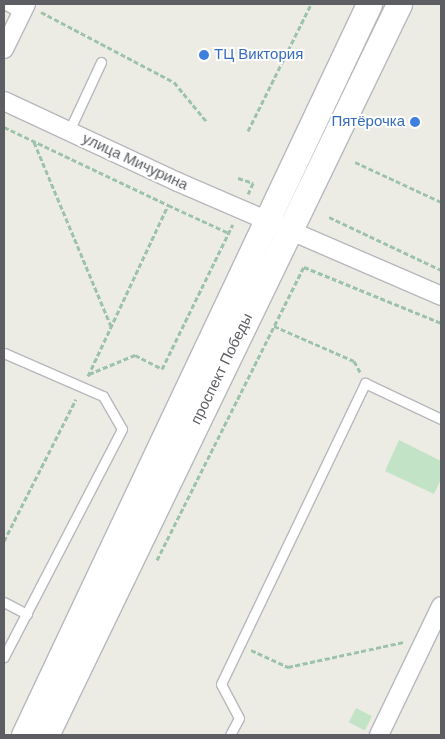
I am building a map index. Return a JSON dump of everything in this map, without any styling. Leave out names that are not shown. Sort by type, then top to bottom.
[{"type":"main road","name":"проспект Победы","points":[[46,735],[278,225],[369,4]]},
{"type":"main road","name":"проспект Победы","points":[[24,735],[278,225],[399,4]]},
{"type":"street","points":[[4,49],[27,8]]},
{"type":"street","name":"улица Мичурина","points":[[4,101],[278,225],[441,296]]},
{"type":"street","points":[[379,735],[441,606]]},
{"type":"lane","points":[[4,4],[27,8]]},
{"type":"lane","points":[[69,131],[101,62]]},
{"type":"lane","points":[[4,353],[104,396],[122,429],[4,657]]},
{"type":"lane","points":[[230,735],[239,718],[221,684],[366,383],[441,419]]},
{"type":"lane","points":[[4,602],[27,614]]},
{"type":"path","points":[[248,131],[311,4]]},
{"type":"path","points":[[27,8],[174,82],[207,122]]},
{"type":"path","points":[[4,127],[229,232],[162,369],[135,355],[88,374]]},
{"type":"path","points":[[34,142],[111,327]]},
{"type":"path","points":[[355,162],[441,202]]},
{"type":"path","points":[[238,178],[253,183]]},
{"type":"path","points":[[4,541],[83,386],[168,205]]},
{"type":"path","points":[[329,217],[441,270]]},
{"type":"path","points":[[154,566],[304,267],[441,323]]},
{"type":"path","points":[[274,326],[354,361],[366,383]]},
{"type":"path","points":[[240,645],[288,667],[426,637]]},
{"type":"green space","points":[[399,440],[441,461],[441,479],[434,494],[385,471]]},
{"type":"green space","points":[[356,708],[372,716],[365,730],[349,722]]},
{"type":"place","name":"ТЦ Виктория","points":[[204,55]]},
{"type":"place","name":"Пятёрочка","points":[[415,122]]}]
